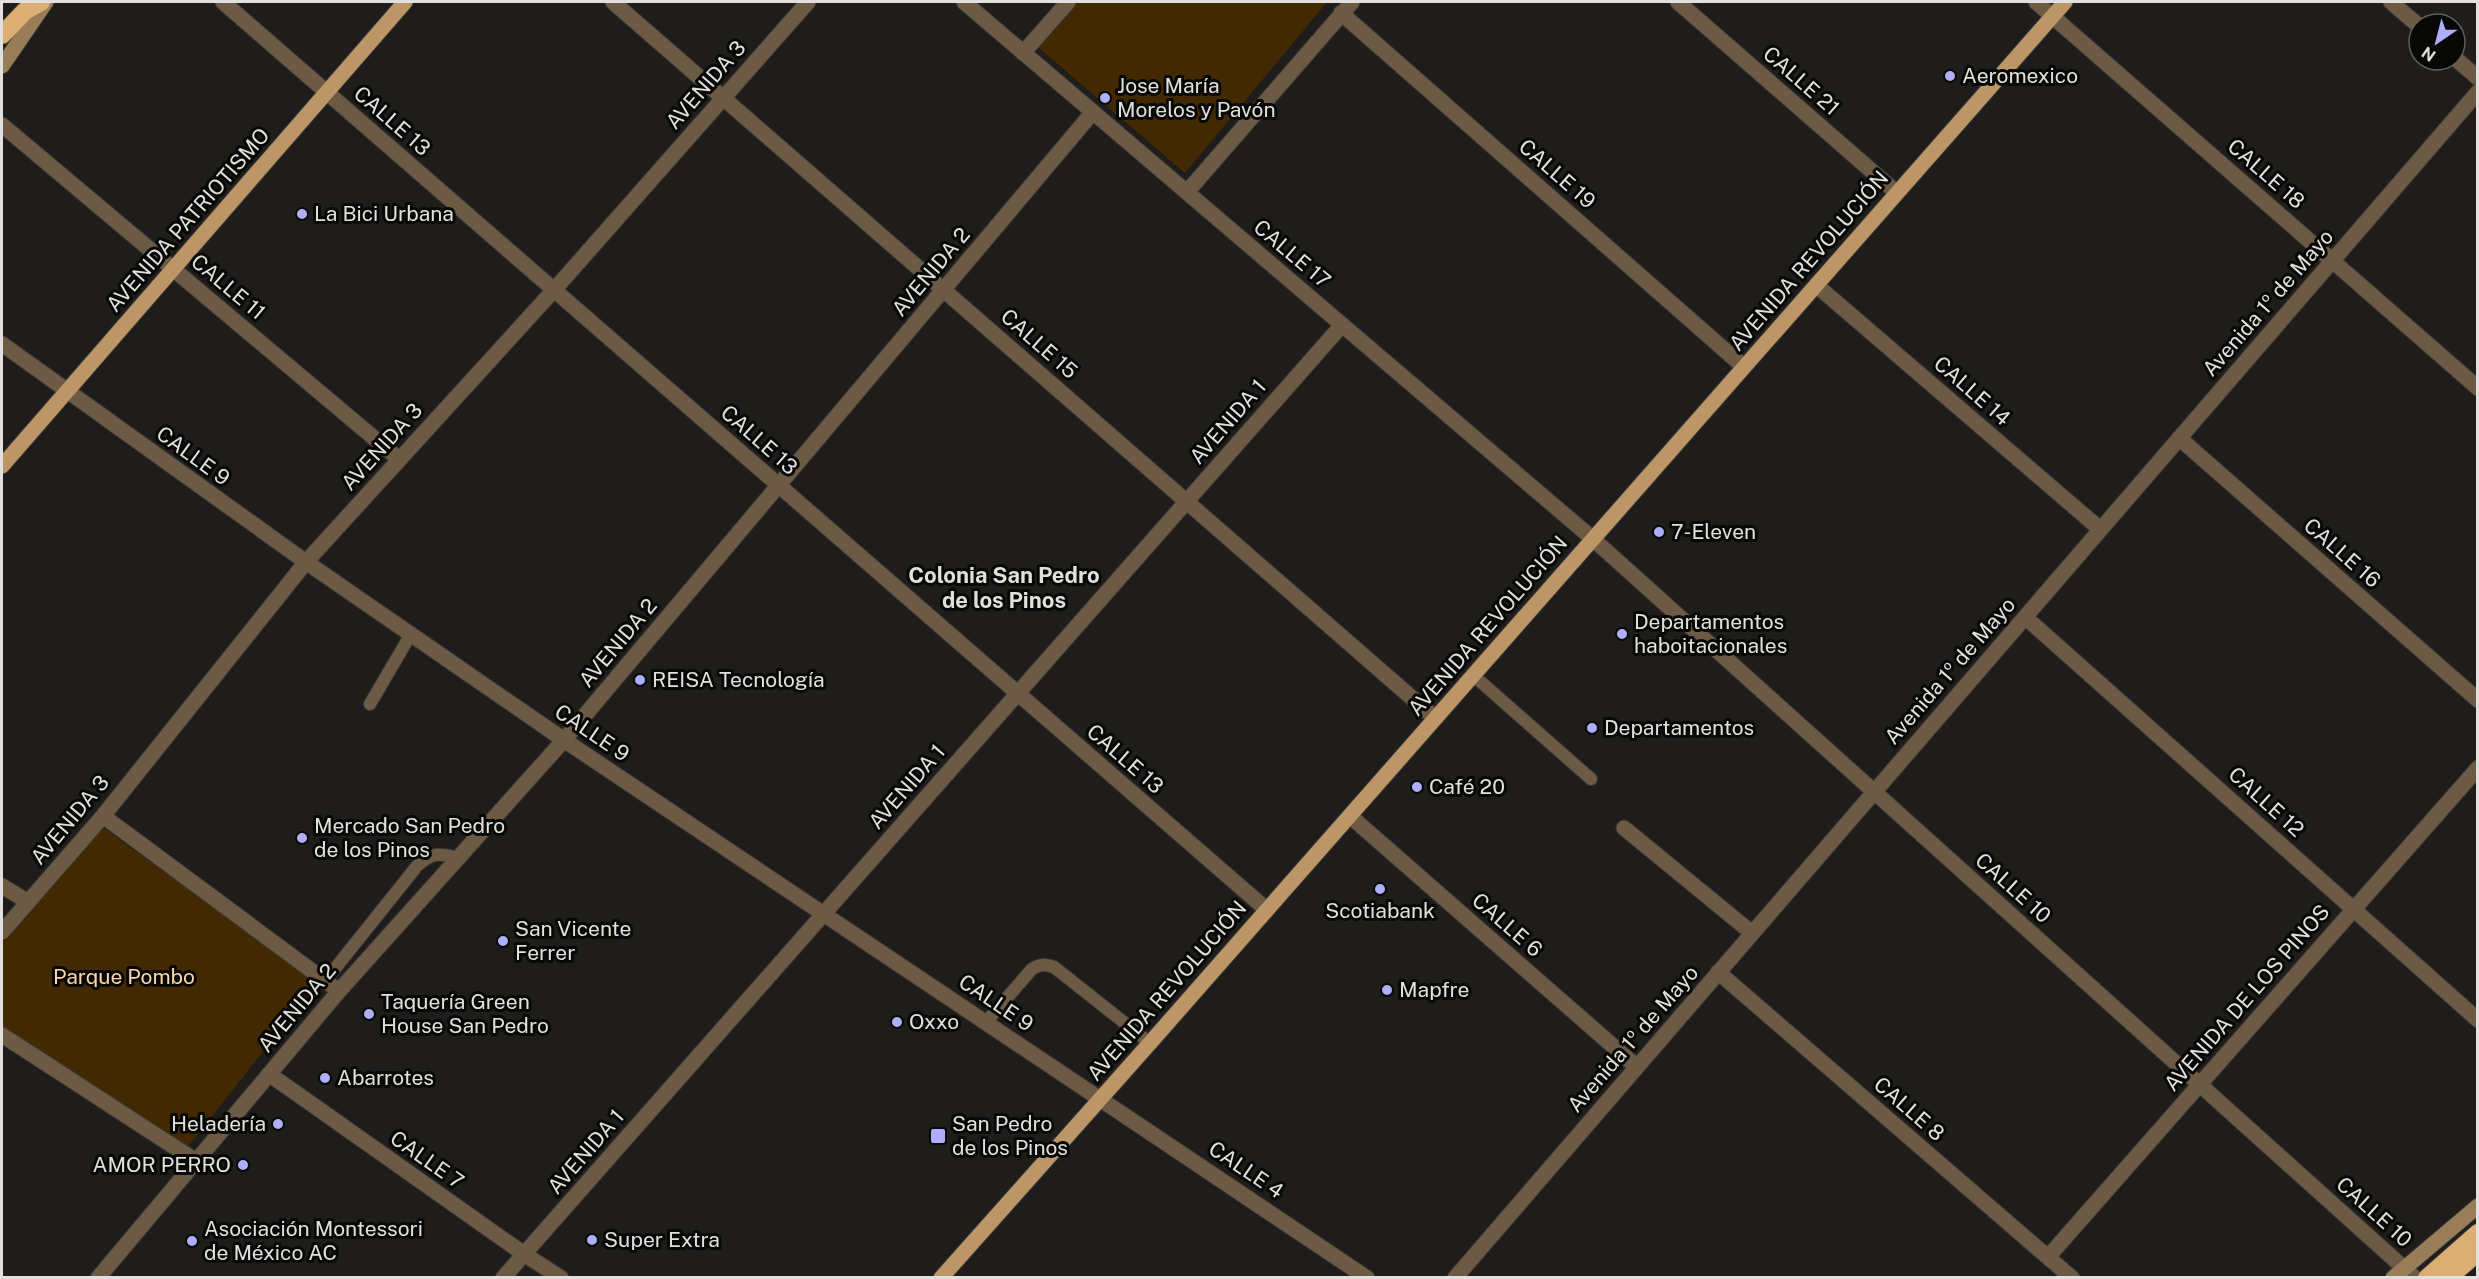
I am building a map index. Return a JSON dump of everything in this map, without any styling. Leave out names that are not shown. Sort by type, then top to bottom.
[{"type":"highway","points":[[2,35],[25,11],[41,2]]},
{"type":"highway","points":[[2427,1278],[2478,1233]]},
{"type":"highway","points":[[2449,1277],[2478,1252]]},
{"type":"main road","points":[[2,66],[46,2]]},
{"type":"main road","name":"AVENIDA PATRIOTISMO","points":[[2,466],[405,2]]},
{"type":"main road","name":"AVENIDA REVOLUCIÓN","points":[[941,1278],[2065,2]]},
{"type":"main road","points":[[2404,1274],[2478,1206]]},
{"type":"street","name":"CALLE 13","points":[[223,2],[1267,910]]},
{"type":"street","name":"CALLE 15","points":[[614,2],[1435,718]]},
{"type":"street","name":"AVENIDA 3","points":[[2,932],[103,816],[306,562],[554,290],[808,2]]},
{"type":"street","name":"CALLE 17","points":[[964,2],[1593,539]]},
{"type":"street","points":[[1023,53],[1068,2]]},
{"type":"street","name":"CALLE 21","points":[[1678,2],[1897,193]]},
{"type":"street","name":"CALLE 18","points":[[2036,2],[2478,388]]},
{"type":"street","points":[[2391,2],[2407,16]]},
{"type":"street","points":[[1187,192],[1347,7]]},
{"type":"street","name":"CALLE 19","points":[[1347,7],[1744,367]]},
{"type":"street","name":"Avenida 1º de Mayo","points":[[1455,1278],[2478,92]]},
{"type":"street","name":"AVENIDA 2","points":[[98,1278],[339,991],[564,740],[1093,112]]},
{"type":"street","name":"CALLE 11","points":[[2,125],[399,459]]},
{"type":"street","name":"CALLE 14","points":[[1816,285],[2100,529]]},
{"type":"street","name":"AVENIDA 1","points":[[503,1278],[1342,325]]},
{"type":"street","name":"CALLE 9","points":[[2,344],[306,562],[564,740],[1101,1098]]},
{"type":"street","name":"CALLE 16","points":[[2179,438],[2478,700]]},
{"type":"street","name":"CALLE 10","points":[[1593,539],[2200,1084],[2404,1274]]},
{"type":"street","name":"CALLE 12","points":[[2025,616],[2478,1020]]},
{"type":"street","name":"AVENIDA DE LOS PINOS","points":[[2048,1257],[2478,768]]},
{"type":"street","points":[[103,816],[339,991]]},
{"type":"street","name":"CALLE 6","points":[[1350,816],[1637,1067]]},
{"type":"street","points":[[1624,828],[1752,933]]},
{"type":"street","points":[[2,885],[28,902]]},
{"type":"street","name":"CALLE 8","points":[[1718,972],[2072,1278]]},
{"type":"street","points":[[2,1035],[196,1161]]},
{"type":"street","name":"CALLE 7","points":[[269,1074],[561,1278]]},
{"type":"street","name":"CALLE 4","points":[[1101,1098],[1367,1278]]},
{"type":"lane","points":[[370,704],[411,634]]},
{"type":"lane","points":[[1473,675],[1592,779]]},
{"type":"lane","points":[[325,981],[417,866],[438,853],[459,858]]},
{"type":"lane","points":[[986,1022],[1032,969],[1046,964],[1054,967],[1150,1043]]},
{"type":"green space","points":[[1057,2],[1327,2],[1185,173],[1026,37]]},
{"type":"green space","name":"Parque Pombo","points":[[102,827],[318,982],[186,1149],[2,1028],[2,943]]},
{"type":"place","name":"Aeromexico","points":[[1950,76]]},
{"type":"place","name":"Jose María Morelos y Pavón","points":[[1105,98]]},
{"type":"place","name":"La Bici Urbana","points":[[302,214]]},
{"type":"place","name":"7-Eleven","points":[[1659,532]]},
{"type":"place","name":"Departamentos haboitacionales","points":[[1622,634]]},
{"type":"place","name":"REISA Tecnología","points":[[640,680]]},
{"type":"place","name":"Departamentos","points":[[1592,728]]},
{"type":"place","name":"Café 20","points":[[1417,787]]},
{"type":"place","name":"Mercado San Pedro de los Pinos","points":[[302,838]]},
{"type":"place","name":"Scotiabank","points":[[1380,889]]},
{"type":"place","name":"San Vicente Ferrer","points":[[503,941]]},
{"type":"place","name":"Mapfre","points":[[1387,990]]},
{"type":"place","name":"Taquería Green House San Pedro","points":[[369,1014]]},
{"type":"place","name":"Oxxo","points":[[897,1022]]},
{"type":"place","name":"Abarrotes","points":[[325,1078]]},
{"type":"place","name":"Heladería","points":[[278,1124]]},
{"type":"place","name":"San Pedro de los Pinos","points":[[938,1136]]},
{"type":"place","name":"AMOR PERRO","points":[[243,1165]]},
{"type":"place","name":"Super Extra","points":[[592,1240]]},
{"type":"place","name":"Asociación Montessori de México AC","points":[[192,1241]]},
{"type":"district","name":"Colonia San Pedro de los Pinos","points":[[1004,588]]}]
